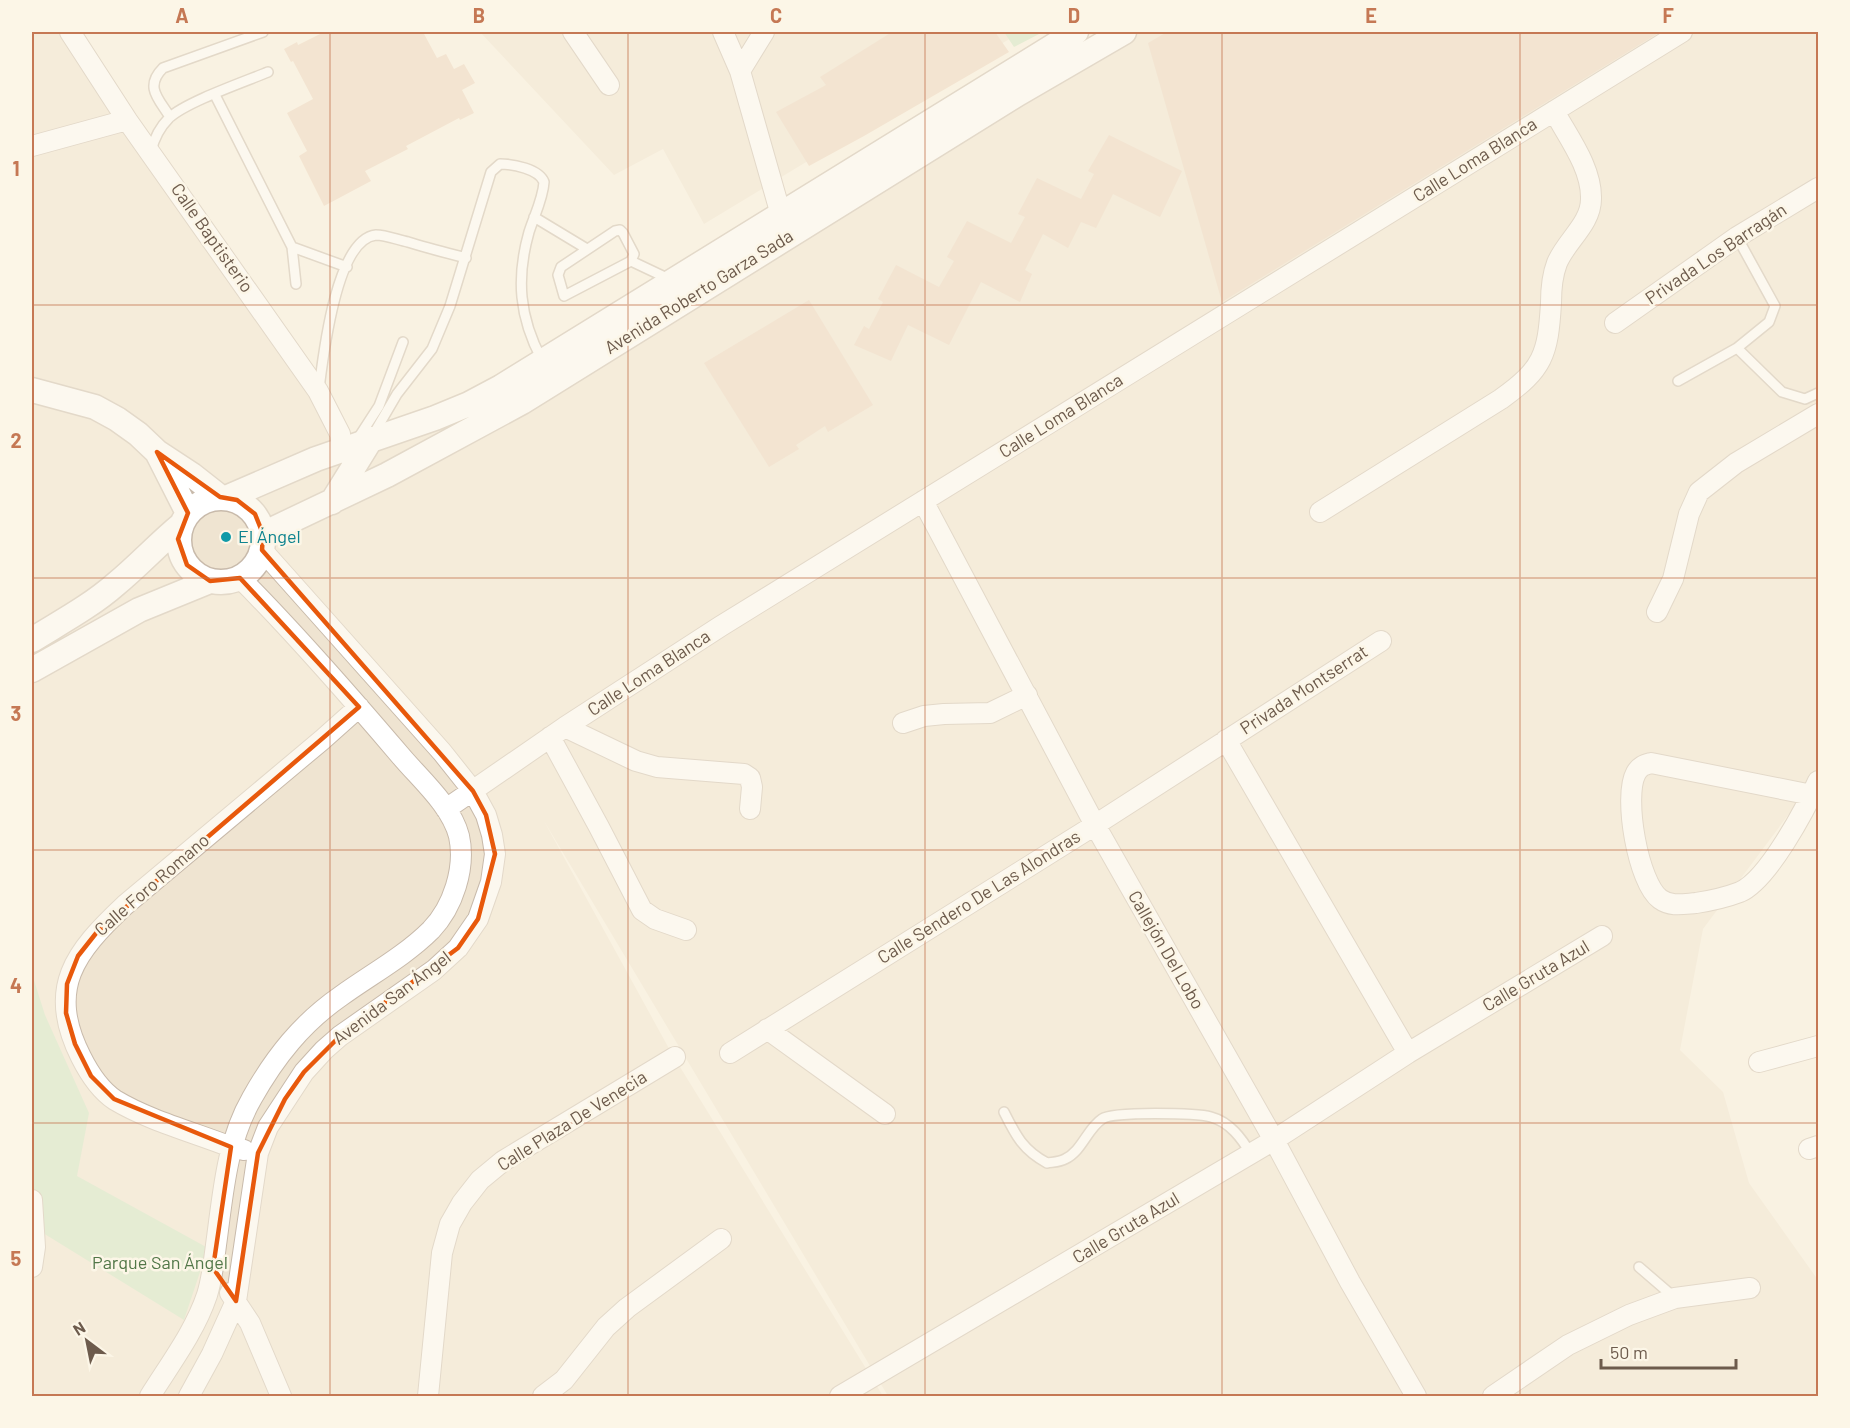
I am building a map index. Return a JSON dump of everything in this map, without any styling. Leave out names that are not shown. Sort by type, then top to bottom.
[{"type":"street","name":"Calle Baptisterio","points":[[70,32],[127,120],[318,391],[340,434],[356,445]]},
{"type":"street","points":[[573,32],[609,85]]},
{"type":"street","points":[[723,32],[740,71],[781,215]]},
{"type":"street","points":[[740,71],[764,32]]},
{"type":"street","name":"Avenida Roberto Garza Sada","points":[[224,497],[316,459],[469,404],[543,362],[672,280],[1076,32]]},
{"type":"street","name":"Avenida Roberto Garza Sada","points":[[263,542],[332,502],[418,459],[522,402],[1019,93],[1124,32]]},
{"type":"street","name":"Calle Loma Blanca","points":[[446,809],[558,732],[721,626],[1682,32]]},
{"type":"street","points":[[1320,512],[1501,399],[1522,384],[1538,367],[1546,348],[1551,285],[1557,264],[1587,217],[1591,197],[1585,169],[1554,111]]},
{"type":"street","points":[[32,146],[127,120]]},
{"type":"street","name":"Privada Los Barragán","points":[[1615,322],[1737,237],[1818,188]]},
{"type":"street","points":[[467,431],[489,405],[532,381],[543,362],[566,359],[621,328],[641,328]]},
{"type":"street","points":[[32,390],[95,407],[117,419],[157,452],[224,497],[237,500],[255,514],[263,542],[258,561],[240,578],[231,581],[210,581],[139,610],[32,670]]},
{"type":"street","points":[[1657,612],[1673,579],[1689,514],[1699,492],[1736,463],[1818,414]]},
{"type":"street","points":[[332,502],[356,445]]},
{"type":"street","points":[[157,452],[185,519],[178,539],[184,559],[187,566],[197,575],[210,581]]},
{"type":"street","points":[[32,640],[84,609],[108,590],[203,501],[224,497]]},
{"type":"street","name":"Callejón Del Lobo","points":[[922,501],[1095,825],[1416,1396]]},
{"type":"street","name":"Avenida San Ángel","points":[[189,1396],[212,1354],[236,1301],[258,1153],[268,1127],[285,1099],[317,1057],[340,1036],[434,970],[458,948],[478,919],[491,882],[495,854],[486,815],[473,791],[263,542]]},
{"type":"street","name":"Avenida San Ángel","points":[[150,1396],[207,1295],[231,1147],[250,1101],[271,1065],[294,1035],[339,998],[411,948],[432,929],[447,909],[458,879],[461,857],[458,835],[446,809],[359,707],[240,578]]},
{"type":"street","name":"Privada Montserrat","points":[[1227,740],[1381,641]]},
{"type":"street","points":[[903,723],[924,716],[990,714],[1027,695]]},
{"type":"street","name":"Calle Foro Romano","points":[[258,1153],[231,1147],[114,1099],[91,1076],[75,1044],[66,1013],[67,984],[78,956],[97,932],[125,905],[359,707]]},
{"type":"street","points":[[558,732],[636,762],[744,774],[750,778],[752,787],[750,809]]},
{"type":"street","points":[[558,732],[642,910],[655,919],[686,930]]},
{"type":"street","points":[[1227,740],[1408,1053]]},
{"type":"street","name":"Calle Sendero De Las Alondras","points":[[730,1053],[1227,740]]},
{"type":"street","points":[[1651,763],[1815,788],[1770,864],[1741,892],[1702,902],[1674,905],[1659,898],[1645,878],[1638,854],[1631,807],[1635,775],[1641,766],[1651,763]]},
{"type":"street","name":"Calle Gruta Azul","points":[[840,1396],[1251,1154],[1408,1053],[1602,936]]},
{"type":"street","points":[[767,1029],[885,1114]]},
{"type":"street","points":[[1759,1062],[1818,1047]]},
{"type":"street","name":"Calle Plaza De Venecia","points":[[428,1396],[442,1253],[450,1224],[462,1203],[480,1180],[503,1161],[675,1057]]},
{"type":"street","points":[[32,1200],[35,1247],[32,1267]]},
{"type":"street","points":[[543,1396],[564,1380],[606,1327],[627,1308],[721,1239]]},
{"type":"street","points":[[213,1268],[250,1323],[281,1396]]},
{"type":"street","points":[[1493,1396],[1568,1345],[1601,1327],[1675,1298],[1750,1288]]},
{"type":"lane","points":[[170,117],[153,90],[155,77],[163,68],[263,32]]},
{"type":"lane","points":[[151,151],[154,139],[170,117],[268,72]]},
{"type":"lane","points":[[215,95],[292,247],[296,284]]},
{"type":"lane","points":[[356,445],[432,349],[450,306],[466,258],[491,172],[495,167],[505,164],[535,172],[542,177],[544,188],[524,254],[522,292],[523,309],[530,337],[543,362]]},
{"type":"lane","points":[[534,217],[588,249]]},
{"type":"lane","points":[[620,230],[634,254],[632,261],[564,296],[558,276],[561,267],[588,249],[620,230]]},
{"type":"lane","points":[[318,391],[328,321],[335,296],[356,246],[374,235],[466,258]]},
{"type":"lane","points":[[1678,381],[1737,348],[1768,322],[1775,306],[1737,237]]},
{"type":"lane","points":[[292,247],[347,267]]},
{"type":"lane","points":[[632,261],[672,280]]},
{"type":"lane","points":[[356,445],[380,406],[403,342]]},
{"type":"lane","points":[[1737,348],[1782,392],[1805,399],[1818,393]]},
{"type":"lane","points":[[1004,1112],[1018,1140],[1031,1154],[1047,1163],[1064,1160],[1074,1153],[1088,1133],[1103,1118],[1127,1113],[1212,1117],[1228,1125],[1242,1139],[1251,1154]]},
{"type":"lane","points":[[1639,1267],[1675,1298]]},
{"type":"highlighted area","points":[[157,452],[220,497],[237,500],[255,514],[263,534],[262,550],[473,791],[486,815],[495,854],[478,919],[458,948],[340,1036],[304,1072],[285,1099],[258,1153],[236,1301],[213,1268],[231,1147],[114,1099],[91,1076],[75,1044],[66,1013],[67,984],[78,956],[97,932],[359,707],[240,578],[210,581],[187,565],[178,539],[188,513]]},
{"type":"shaded area","points":[[32,32],[82,32],[133,119],[355,459],[1102,32],[1818,32],[1818,775],[1703,929],[1680,1050],[1723,1092],[1749,1183],[1818,1280],[1818,1396],[888,1396],[544,821],[672,1054],[883,1396],[32,1396]]},
{"type":"shaded area","points":[[480,32],[1021,32],[704,224],[663,149],[614,175]]},
{"type":"green space","points":[[1004,32],[1043,32],[1014,47]]},
{"type":"green space","name":"Parque San Ángel","points":[[32,974],[45,1015],[89,1113],[77,1176],[208,1248],[184,1320],[43,1233],[32,1184]]},
{"type":"building","points":[[324,32],[423,32],[437,58],[446,54],[454,69],[464,64],[475,83],[462,90],[474,113],[460,120],[459,118],[406,146],[408,149],[365,171],[371,181],[324,206],[299,156],[307,151],[287,113],[313,99],[284,49]]},
{"type":"building","points":[[892,32],[995,32],[1009,52],[809,166],[776,112],[826,85],[820,77]]},
{"type":"building","points":[[1167,32],[1660,32],[1222,302],[1148,43]]},
{"type":"building","points":[[1109,135],[1182,171],[1160,217],[1113,194],[1096,228],[1081,222],[1068,248],[1043,234],[1025,270],[1032,274],[1020,302],[981,282],[949,345],[908,325],[891,361],[854,345],[864,326],[869,329],[883,302],[878,299],[896,265],[939,287],[954,261],[947,257],[967,221],[1011,243],[1025,217],[1018,214],[1037,178],[1081,199],[1094,174],[1088,171]]},
{"type":"building","points":[[809,300],[873,405],[828,432],[825,426],[796,445],[799,449],[769,467],[704,363]]},
{"type":"place","name":"El Ángel","points":[[226,537]]}]
